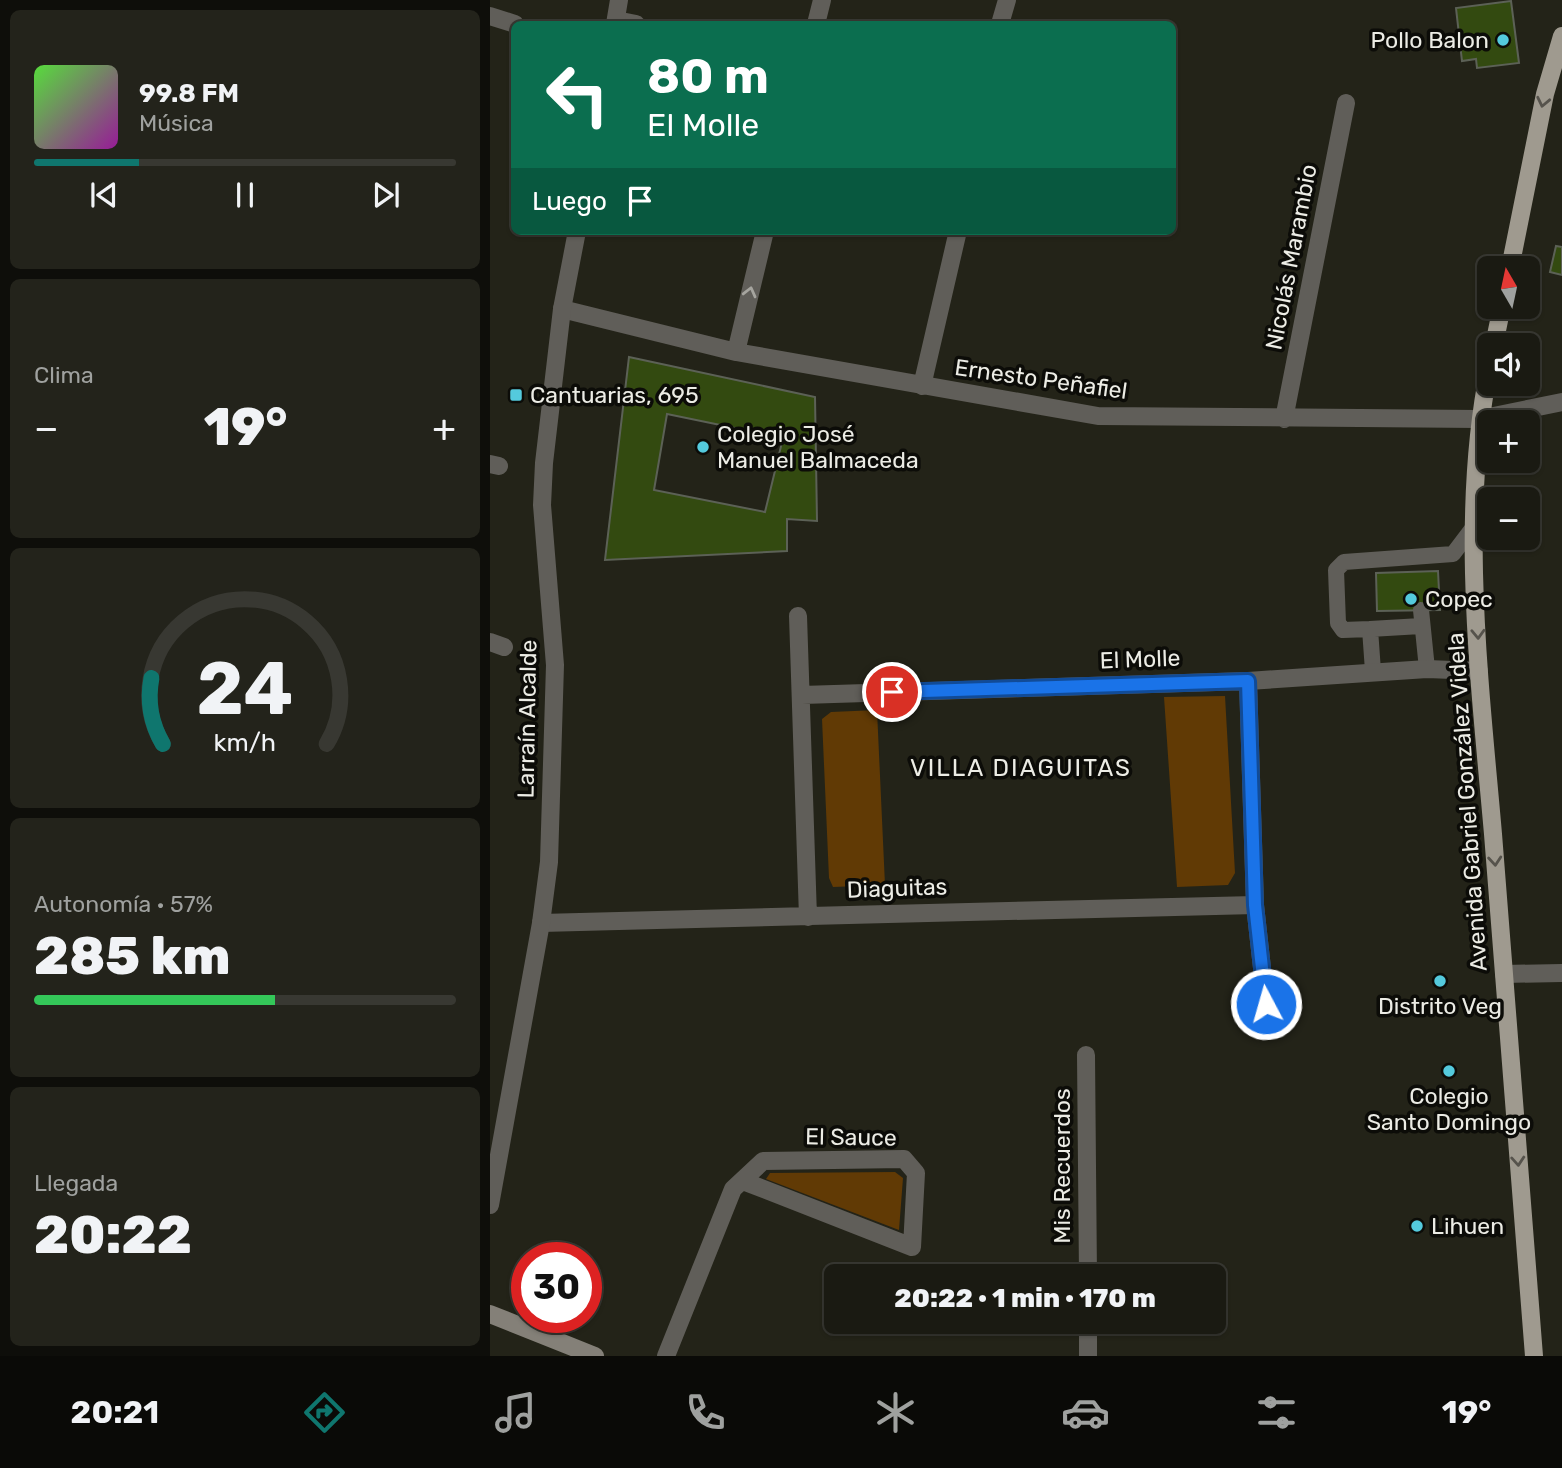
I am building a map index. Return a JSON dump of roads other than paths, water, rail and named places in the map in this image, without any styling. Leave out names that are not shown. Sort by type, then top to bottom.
[{"type":"main road","points":[[1512,256],[1545,94],[1562,36]]},
{"type":"main road","name":"Avenida Gabriel González Videla","points":[[1477,472],[1475,525],[1479,671],[1534,1356]]},
{"type":"main road","points":[[490,1314],[596,1356]]},
{"type":"street","points":[[616,21],[619,0]]},
{"type":"street","points":[[817,21],[822,0]]},
{"type":"street","points":[[1001,21],[1007,0]]},
{"type":"street","points":[[490,16],[511,23]]},
{"type":"street","name":"Nicolás Marambio","points":[[1284,419],[1346,103]]},
{"type":"street","name":"Larraín Alcalde","points":[[490,1205],[541,923],[548,862],[555,664],[542,505],[562,309],[576,235]]},
{"type":"street","points":[[736,352],[764,235]]},
{"type":"street","points":[[922,386],[957,235]]},
{"type":"street","name":"Ernesto Peñafiel","points":[[562,309],[736,352],[1098,416],[1477,419]]},
{"type":"street","name":"Ernesto Peñafiel","points":[[1523,410],[1562,402]]},
{"type":"street","points":[[798,616],[808,917]]},
{"type":"street","name":"El Molle","points":[[802,695],[1248,681],[1427,669],[1479,671]]},
{"type":"street","points":[[1248,681],[1255,905],[1266,1004]]},
{"type":"street","name":"Diaguitas","points":[[541,923],[808,917],[897,911],[1255,905]]},
{"type":"street","points":[[1504,974],[1562,973]]},
{"type":"street","name":"Mis Recuerdos","points":[[1086,1055],[1088,1264]]},
{"type":"street","name":"El Sauce","points":[[666,1356],[733,1189],[763,1161],[904,1159],[916,1173],[912,1247],[743,1181]]},
{"type":"street","points":[[1088,1334],[1088,1356]]},
{"type":"lane","points":[[1427,669],[1421,618],[1370,629],[1343,630],[1338,624],[1336,570],[1345,562],[1418,564],[1452,554],[1475,525]]},
{"type":"lane","points":[[1370,629],[1373,671]]},
{"type":"place","name":"Pollo Balon","points":[[1503,40]]},
{"type":"place","name":"Cantuarias, 695","points":[[516,395]]},
{"type":"place","name":"Colegio José Manuel Balmaceda","points":[[703,447]]},
{"type":"place","name":"Copec","points":[[1411,599]]},
{"type":"place","name":"Distrito Veg","points":[[1440,981]]},
{"type":"place","name":"Colegio Santo Domingo","points":[[1449,1071]]},
{"type":"place","name":"Lihuen","points":[[1417,1226]]},
{"type":"district","name":"VILLA DIAGUITAS","points":[[1021,768]]}]
